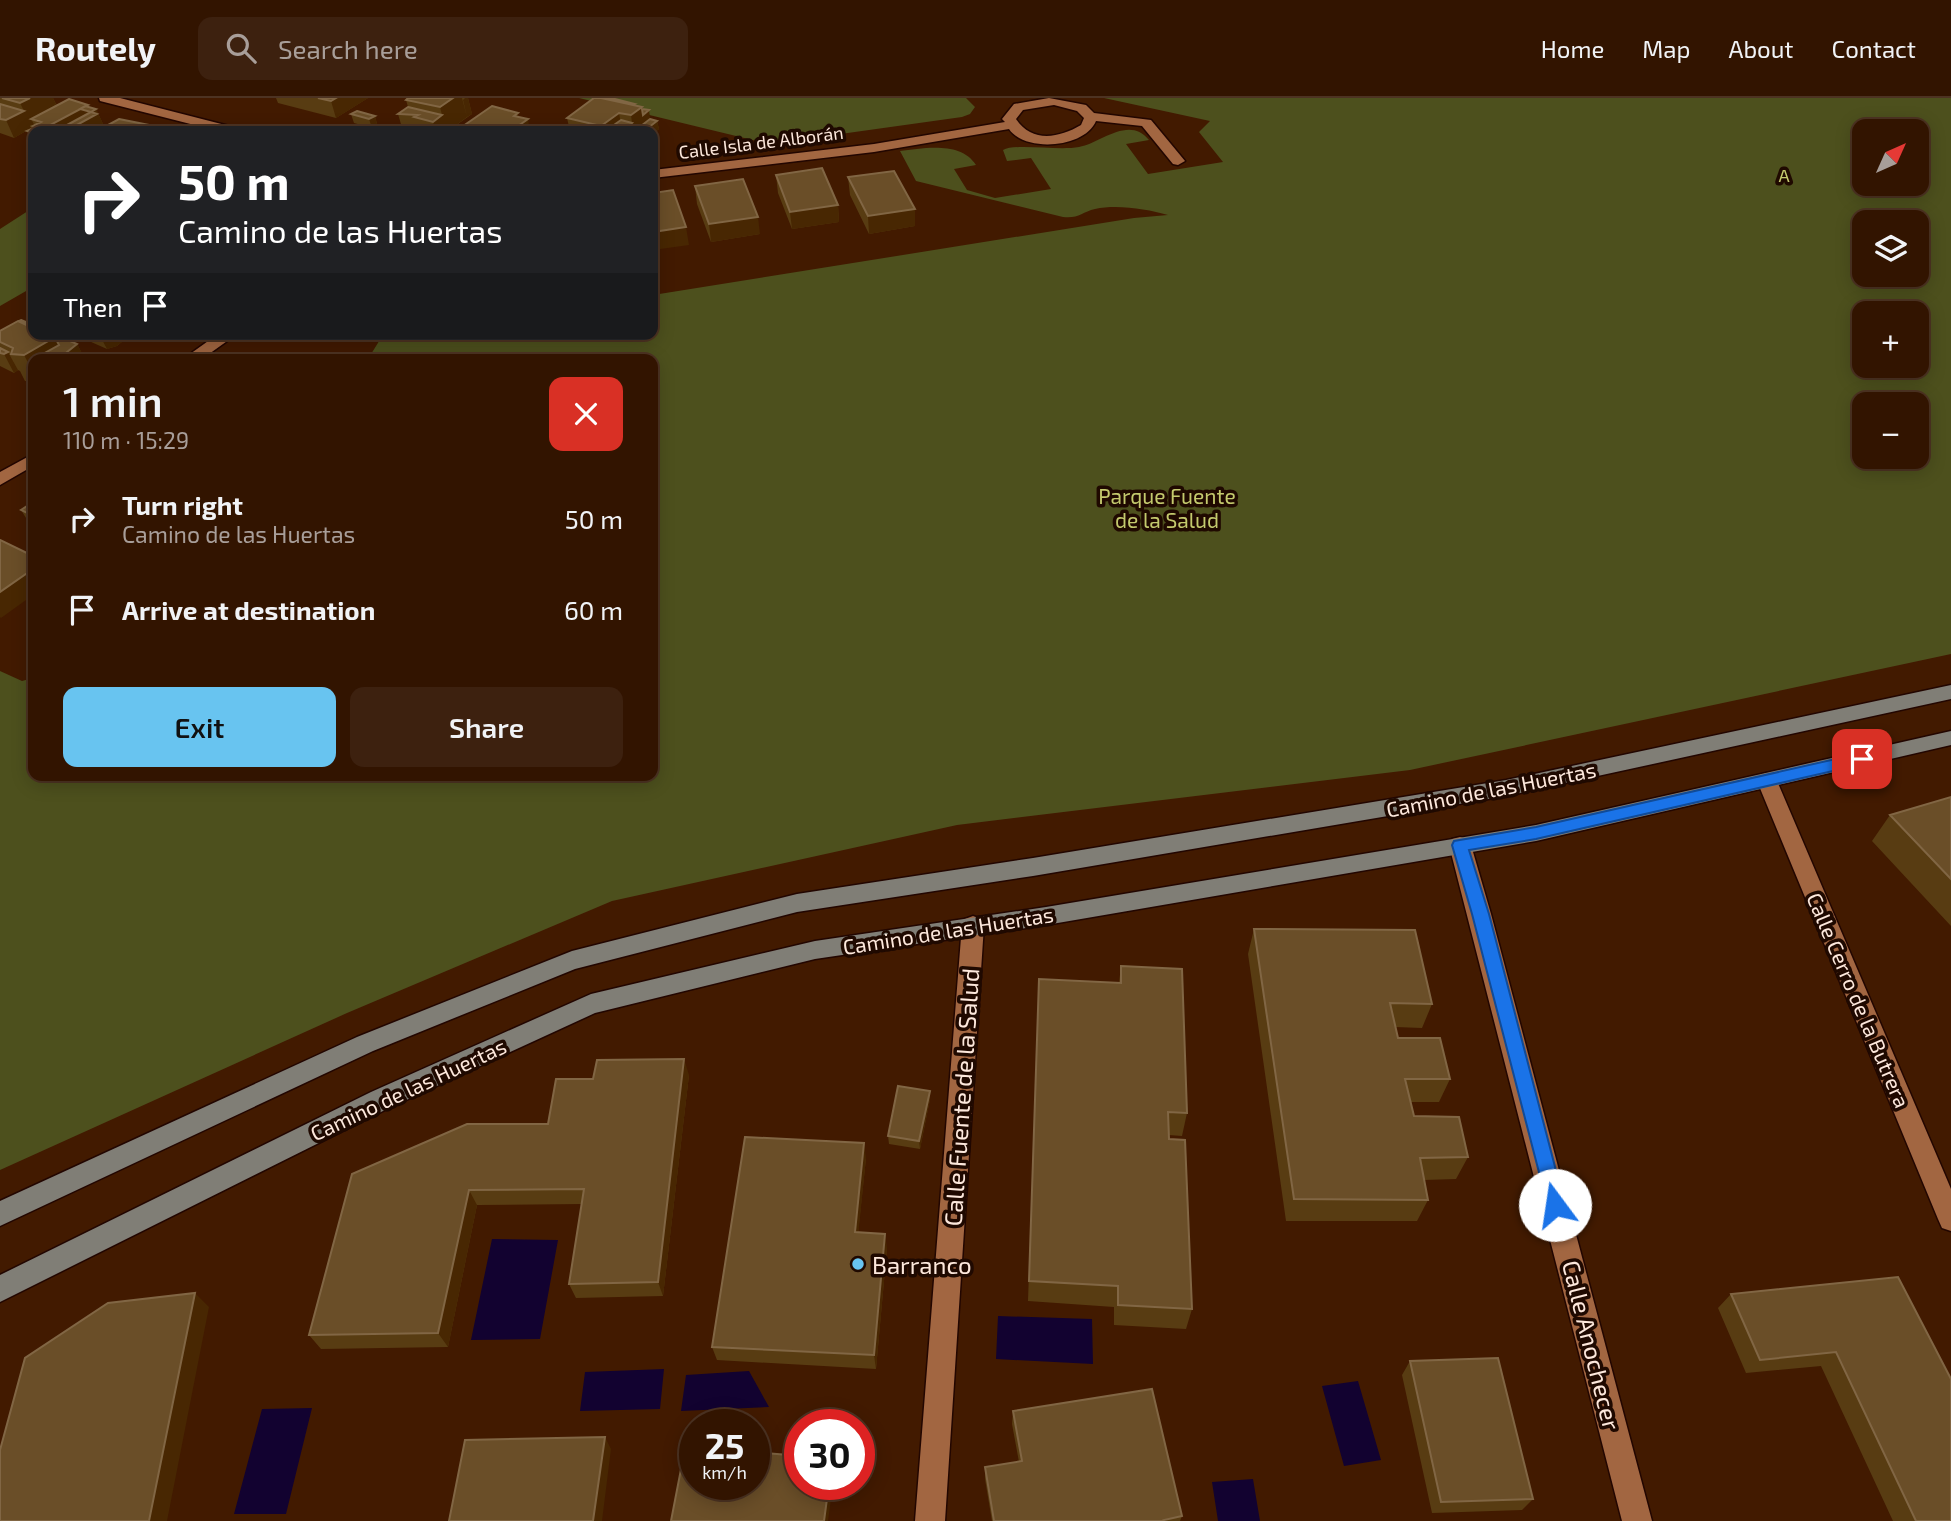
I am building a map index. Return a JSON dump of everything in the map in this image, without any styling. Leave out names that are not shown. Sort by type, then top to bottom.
[{"type":"main road","name":"Camino de las Huertas","points":[[0,1214],[365,1044],[572,960],[797,903],[1046,865],[1506,788],[1951,692]]},
{"type":"main road","name":"Camino de las Huertas","points":[[0,1289],[380,1100],[591,1004],[815,950],[1046,916],[1536,833],[1951,738]]},
{"type":"street","points":[[105,98],[213,126]]},
{"type":"street","points":[[1011,98],[1029,103],[1067,103],[1078,106],[1091,117],[1146,123],[1178,160]]},
{"type":"street","points":[[1029,103],[1012,113],[1009,119],[1011,125],[1027,136],[1039,139],[1067,139],[1086,130],[1091,124],[1091,117]]},
{"type":"street","name":"Calle Isla de Alborán","points":[[658,173],[874,148],[1011,125]]},
{"type":"street","points":[[199,354],[220,340]]},
{"type":"street","points":[[0,480],[28,462]]},
{"type":"street","name":"Calle Cerro de la Butrera","points":[[1767,781],[1951,1219]]},
{"type":"street","name":"Calle Anochecer","points":[[1460,845],[1637,1521]]},
{"type":"street","name":"Calle Fuente de la Salud","points":[[930,1521],[973,925]]},
{"type":"green space","points":[[579,98],[966,98],[975,107],[970,114],[962,117],[769,144]]},
{"type":"green space","name":"Parque Fuente de la Salud","points":[[1104,98],[1951,98],[1951,654],[1410,770],[957,825],[612,901],[347,1013],[0,1170],[0,671],[22,681],[28,679],[28,781],[658,781],[658,354],[371,354],[380,340],[658,340],[658,294],[1134,218],[1168,215],[1113,207],[1063,217],[916,181],[900,151],[941,148],[961,152],[976,165],[954,169],[967,190],[995,198],[1051,189],[1031,158],[1007,161],[1003,150],[1009,148],[1079,147],[1124,130],[1133,130],[1149,140],[1126,144],[1148,174],[1223,162],[1199,132],[1210,121]]},
{"type":"green space","points":[[28,211],[28,290],[0,306],[0,229]]},
{"type":"shaded area","points":[[492,1239],[558,1240],[540,1339],[471,1340]]},
{"type":"shaded area","points":[[998,1316],[1092,1319],[1093,1364],[996,1359]]},
{"type":"shaded area","points":[[664,1369],[660,1409],[580,1411],[585,1372]]},
{"type":"shaded area","points":[[749,1371],[769,1407],[681,1409],[686,1375]]},
{"type":"shaded area","points":[[1358,1381],[1381,1460],[1344,1466],[1322,1386]]},
{"type":"shaded area","points":[[312,1408],[286,1514],[234,1514],[262,1409]]},
{"type":"shaded area","points":[[1253,1479],[1260,1521],[1218,1521],[1212,1482]]},
{"type":"building","points":[[2,98],[30,98],[20,103]]},
{"type":"building","points":[[453,98],[440,107],[406,100]]},
{"type":"building","points":[[594,98],[642,107],[631,115],[619,113],[601,126],[567,118]]},
{"type":"building","points":[[601,98],[611,98],[635,104],[633,105]]},
{"type":"building","points":[[69,99],[88,105],[49,126],[33,126],[41,122],[31,119]]},
{"type":"building","points":[[0,104],[24,111],[6,120],[0,119]]},
{"type":"building","points":[[85,106],[96,109],[91,112],[80,109]]},
{"type":"building","points":[[492,106],[518,113],[514,116],[528,119],[518,126],[463,126]]},
{"type":"building","points":[[408,107],[442,115],[433,122],[414,117],[418,115],[398,114]]},
{"type":"building","points":[[357,111],[375,116],[369,119],[351,114]]},
{"type":"building","points":[[91,112],[97,114],[75,126],[65,126]]},
{"type":"building","points":[[119,119],[149,125],[148,126],[106,126]]},
{"type":"building","points":[[650,119],[657,121],[650,126],[641,126]]},
{"type":"building","points":[[621,120],[632,123],[628,126],[612,126]]},
{"type":"building","points":[[822,168],[838,205],[790,212],[776,175]]},
{"type":"building","points":[[894,171],[915,209],[868,216],[848,177]]},
{"type":"building","points":[[743,179],[758,217],[709,224],[695,186]]},
{"type":"building","points":[[673,190],[686,227],[658,231],[658,192]]},
{"type":"building","points":[[18,321],[28,326],[28,340],[50,340],[24,355],[11,354],[13,348],[0,342],[0,331]]},
{"type":"building","points":[[56,340],[68,340],[77,344],[64,354],[43,354],[59,345]]},
{"type":"building","points":[[0,540],[28,554],[28,572],[0,592]]},
{"type":"building","points":[[1951,797],[1951,879],[1890,815]]},
{"type":"building","points":[[1254,929],[1415,930],[1432,1004],[1390,1003],[1398,1038],[1440,1038],[1450,1079],[1405,1079],[1414,1116],[1459,1117],[1468,1157],[1420,1158],[1428,1200],[1294,1199]]},
{"type":"building","points":[[1121,966],[1182,969],[1187,1113],[1168,1112],[1169,1139],[1185,1140],[1192,1309],[1118,1305],[1118,1286],[1029,1281],[1039,979],[1121,983]]},
{"type":"building","points":[[684,1059],[658,1282],[569,1284],[584,1189],[469,1190],[438,1333],[309,1335],[352,1174],[467,1124],[548,1124],[556,1079],[593,1079],[597,1060]]},
{"type":"building","points":[[898,1086],[930,1091],[919,1141],[888,1136]]},
{"type":"building","points":[[745,1137],[864,1143],[855,1232],[885,1234],[874,1355],[712,1347]]},
{"type":"building","points":[[1898,1277],[1951,1379],[1951,1521],[1916,1521],[1836,1352],[1760,1360],[1731,1294]]},
{"type":"building","points":[[195,1293],[149,1521],[0,1521],[0,1450],[25,1358],[108,1303]]},
{"type":"building","points":[[1498,1358],[1533,1499],[1441,1502],[1410,1361]]},
{"type":"building","points":[[1152,1389],[1182,1516],[1165,1521],[994,1521],[985,1467],[1022,1461],[1013,1411]]},
{"type":"building","points":[[605,1437],[593,1521],[449,1521],[465,1440]]},
{"type":"building","points":[[770,1453],[784,1455],[784,1500],[827,1500],[824,1521],[671,1521],[679,1480],[679,1500],[770,1500]]},
{"type":"place","name":"Barranco","points":[[858,1264]]},
{"type":"route","points":[[1555,1205],[1460,845],[1536,833],[1862,759]]},
{"type":"park label","name":"A","points":[[1784,175]]}]
